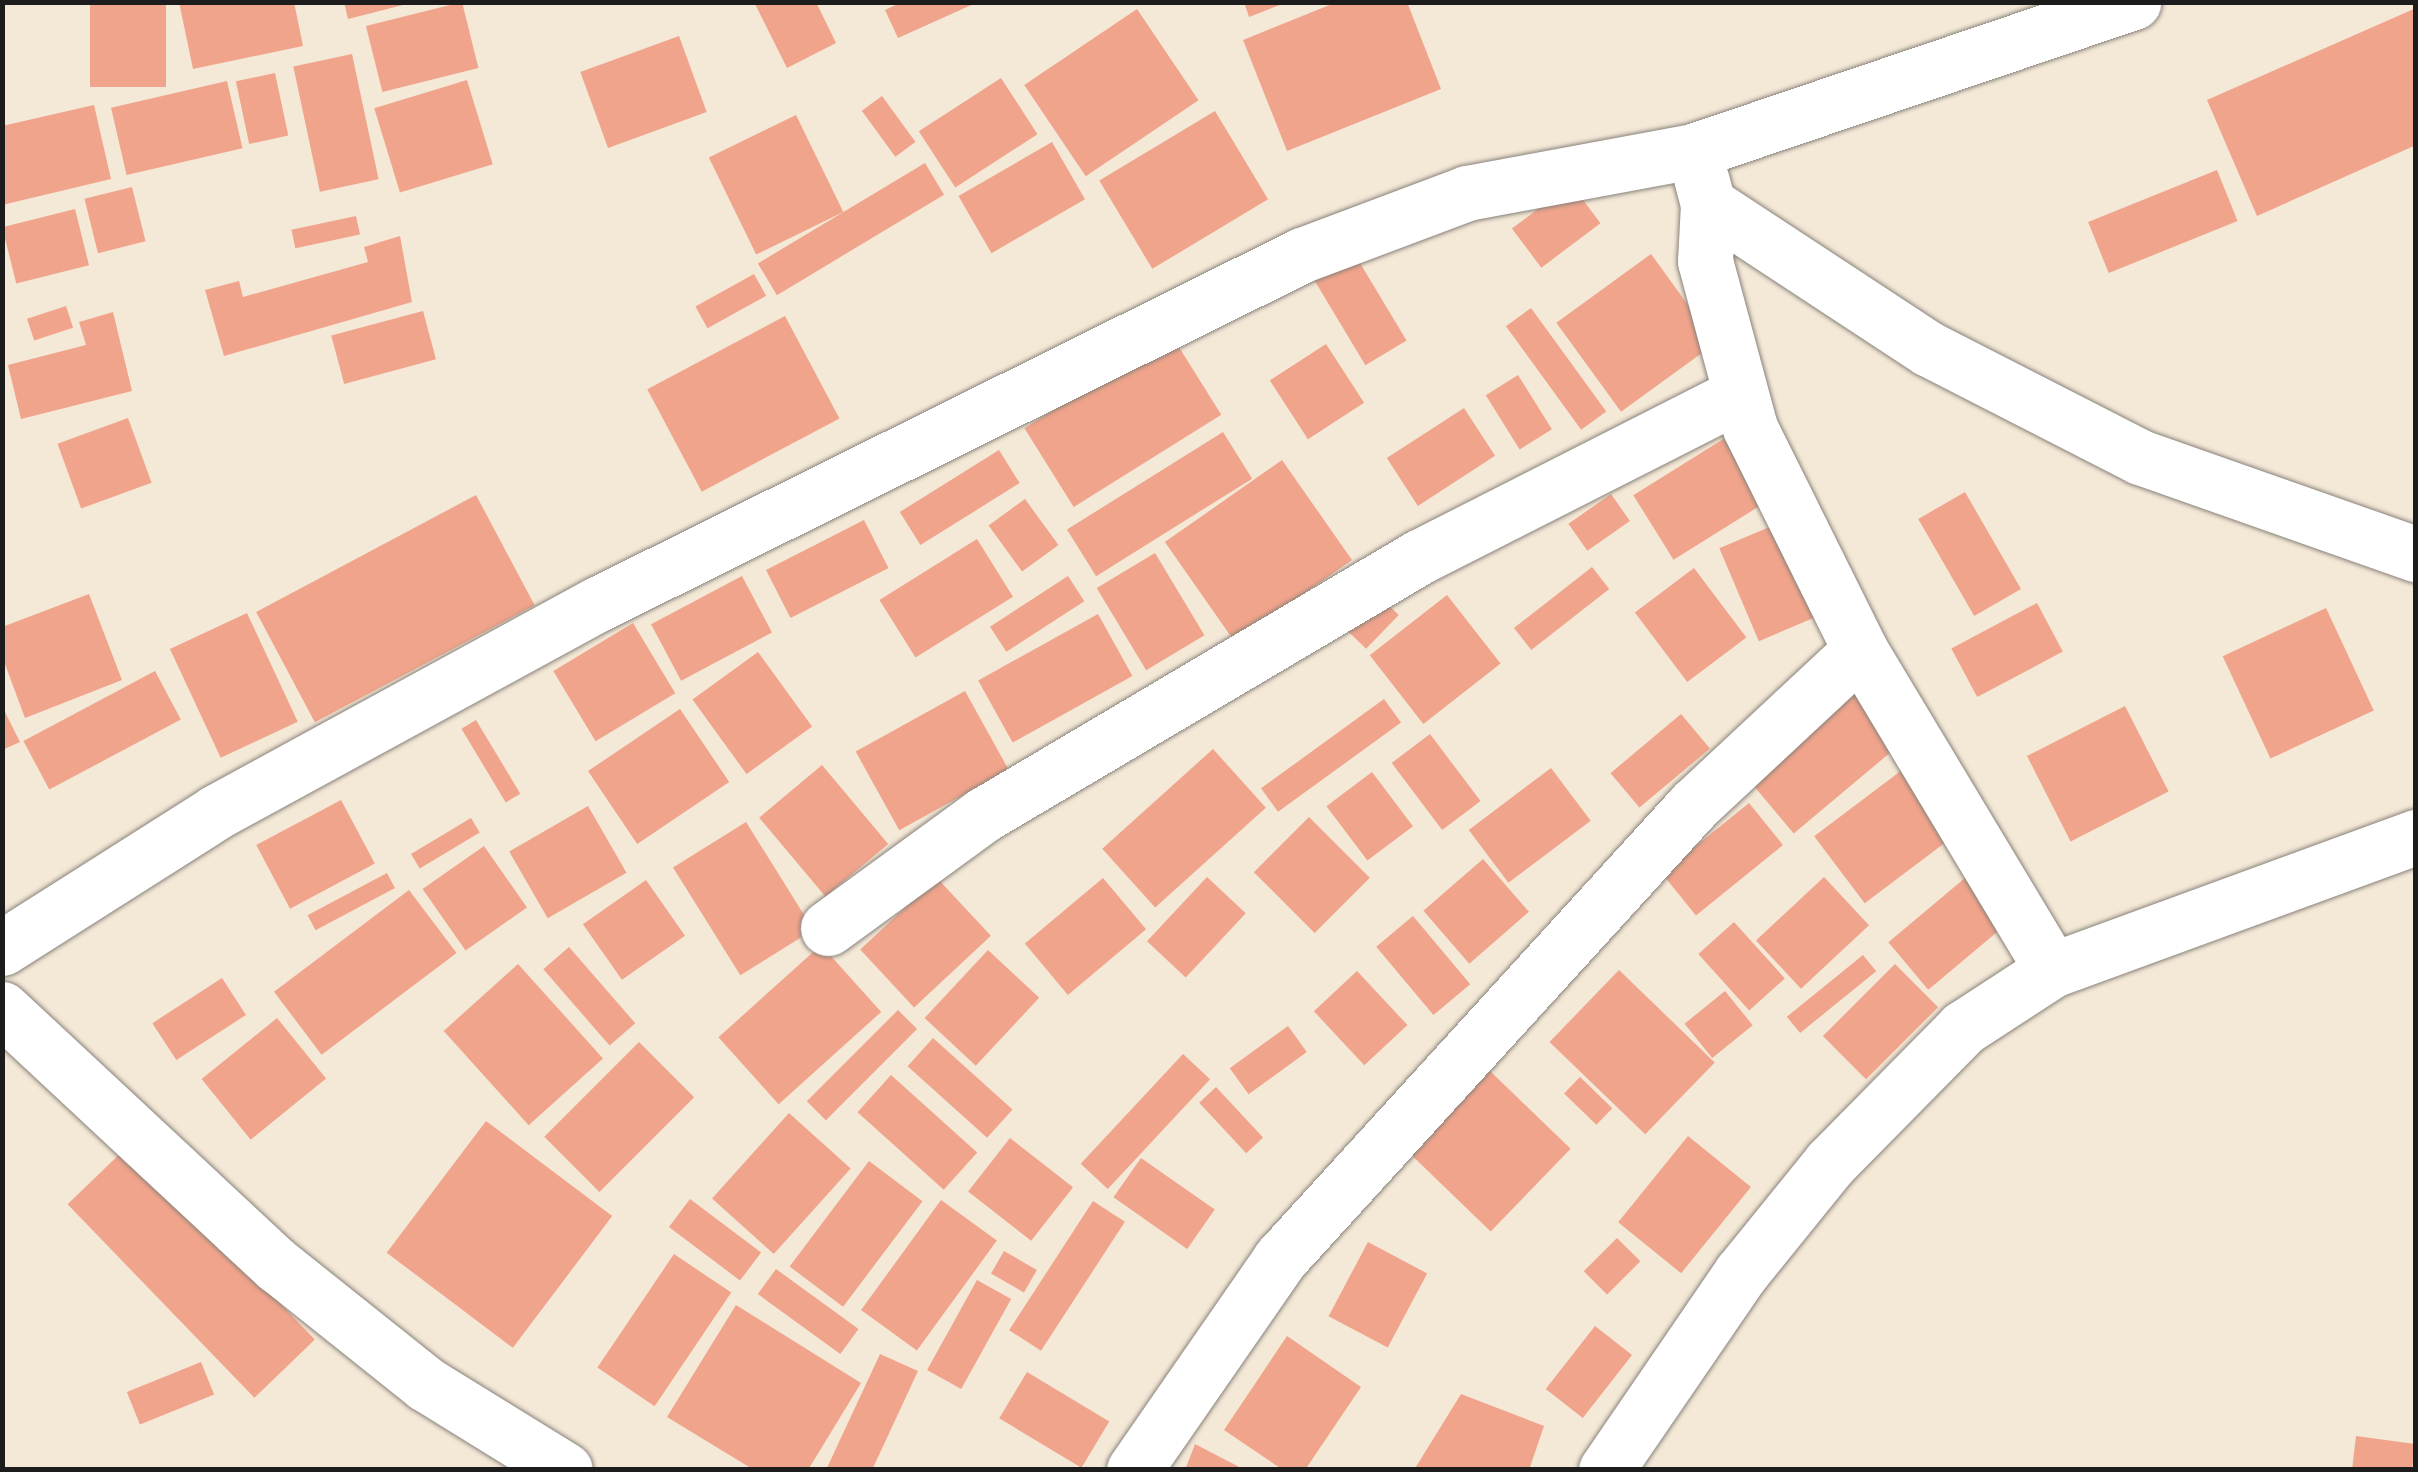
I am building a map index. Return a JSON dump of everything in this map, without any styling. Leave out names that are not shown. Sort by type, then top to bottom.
[{"type":"street","points":[[2,948],[216,812],[598,604],[1302,255],[1467,193],[1693,150],[2134,2]]},
{"type":"street","points":[[1693,150],[1708,204],[1705,261],[1736,396],[1860,650],[2052,970]]},
{"type":"street","points":[[1708,204],[1929,349],[2140,457],[2416,554]]},
{"type":"street","points":[[828,928],[983,815],[1419,557],[1736,396]]},
{"type":"street","points":[[1134,1470],[1280,1259],[1694,804],[1860,650]]},
{"type":"street","points":[[1606,1470],[1741,1273],[1830,1163],[1962,1028],[2052,970],[2416,837]]},
{"type":"street","points":[[2,1009],[278,1266],[426,1384],[565,1470]]},
{"type":"building","points":[[90,2],[166,2],[166,87],[90,87]]},
{"type":"building","points":[[179,2],[294,2],[303,46],[193,69]]},
{"type":"building","points":[[344,2],[407,2],[407,4],[348,19]]},
{"type":"building","points":[[462,2],[478,68],[382,92],[366,26]]},
{"type":"building","points":[[754,2],[816,2],[836,43],[787,68]]},
{"type":"building","points":[[902,2],[978,2],[898,38],[885,10]]},
{"type":"building","points":[[1244,2],[1285,2],[1285,3],[1249,17]]},
{"type":"building","points":[[1337,2],[1407,2],[1441,89],[1287,151],[1243,40]]},
{"type":"building","points":[[2416,8],[2416,145],[2257,216],[2207,100]]},
{"type":"building","points":[[1137,9],[1199,100],[1086,176],[1024,85]]},
{"type":"building","points":[[679,36],[707,112],[608,148],[580,72]]},
{"type":"building","points":[[352,54],[379,179],[320,192],[293,66]]},
{"type":"building","points":[[275,73],[288,136],[249,144],[236,81]]},
{"type":"building","points":[[1001,78],[1037,134],[955,188],[919,131]]},
{"type":"building","points":[[467,80],[493,164],[400,193],[374,108]]},
{"type":"building","points":[[227,81],[243,148],[127,175],[111,108]]},
{"type":"building","points":[[882,96],[916,142],[895,157],[862,111]]},
{"type":"building","points":[[94,105],[111,179],[2,205],[2,126]]},
{"type":"building","points":[[1215,111],[1268,199],[1152,269],[1099,181]]},
{"type":"building","points":[[796,115],[843,212],[756,255],[709,158]]},
{"type":"building","points":[[1052,142],[1085,199],[991,253],[958,196]]},
{"type":"building","points":[[925,163],[944,195],[777,295],[758,263]]},
{"type":"building","points":[[2217,170],[2238,221],[2109,273],[2088,222]]},
{"type":"building","points":[[1571,184],[1600,223],[1541,268],[1512,229]]},
{"type":"building","points":[[132,187],[146,241],[98,253],[84,199]]},
{"type":"building","points":[[75,209],[89,265],[16,283],[2,227]]},
{"type":"building","points":[[356,216],[360,235],[295,248],[291,230]]},
{"type":"building","points":[[400,236],[412,302],[224,356],[205,290],[239,281],[243,297],[368,262],[364,247]]},
{"type":"building","points":[[1354,253],[1407,340],[1365,365],[1313,278]]},
{"type":"building","points":[[1651,254],[1716,343],[1621,412],[1556,323]]},
{"type":"building","points":[[754,274],[766,296],[708,328],[695,306]]},
{"type":"building","points":[[66,306],[73,328],[34,341],[27,319]]},
{"type":"building","points":[[1531,308],[1606,412],[1581,430],[1506,326]]},
{"type":"building","points":[[423,311],[436,359],[344,384],[331,336]]},
{"type":"building","points":[[113,312],[132,391],[21,419],[8,365],[86,345],[79,322]]},
{"type":"building","points":[[785,316],[839,418],[702,492],[647,389]]},
{"type":"building","points":[[1172,336],[1221,415],[1074,507],[1024,428]]},
{"type":"building","points":[[1326,344],[1364,403],[1308,439],[1270,380]]},
{"type":"building","points":[[1518,375],[1552,429],[1520,449],[1486,395]]},
{"type":"building","points":[[1464,408],[1495,456],[1418,506],[1387,458]]},
{"type":"building","points":[[128,418],[152,483],[81,508],[58,444]]},
{"type":"building","points":[[1741,428],[1781,492],[1674,560],[1633,495]]},
{"type":"building","points":[[1223,432],[1252,479],[1096,576],[1067,530]]},
{"type":"building","points":[[999,450],[1020,483],[920,545],[900,512]]},
{"type":"building","points":[[1282,460],[1352,560],[1235,642],[1165,542]]},
{"type":"building","points":[[1965,492],[2021,589],[1974,616],[1918,519]]},
{"type":"building","points":[[1611,494],[1630,521],[1587,551],[1568,524]]},
{"type":"building","points":[[476,495],[535,605],[315,722],[256,612]]},
{"type":"building","points":[[1025,499],[1059,545],[1022,572],[989,525]]},
{"type":"building","points":[[1793,517],[1832,610],[1759,641],[1719,548]]},
{"type":"building","points":[[864,520],[889,568],[791,618],[766,570]]},
{"type":"building","points":[[977,539],[1013,597],[916,658],[879,600]]},
{"type":"building","points":[[1155,553],[1204,635],[1146,670],[1097,588]]},
{"type":"building","points":[[1592,567],[1609,589],[1531,650],[1514,628]]},
{"type":"building","points":[[1694,568],[1746,637],[1687,682],[1635,613]]},
{"type":"building","points":[[742,576],[772,633],[681,681],[651,624]]},
{"type":"building","points":[[1068,576],[1084,601],[1006,652],[990,627]]},
{"type":"building","points":[[1375,592],[1399,615],[1366,649],[1342,626]]},
{"type":"building","points":[[89,594],[122,680],[25,718],[2,656],[2,627]]},
{"type":"building","points":[[1447,595],[1501,664],[1423,724],[1370,655]]},
{"type":"building","points":[[2037,603],[2063,652],[1977,697],[1951,649]]},
{"type":"building","points":[[2326,608],[2374,710],[2270,759],[2223,656]]},
{"type":"building","points":[[247,613],[298,722],[221,758],[170,649]]},
{"type":"building","points":[[1098,614],[1132,676],[1013,743],[978,680]]},
{"type":"building","points":[[633,623],[675,693],[596,741],[553,671]]},
{"type":"building","points":[[758,652],[812,726],[747,774],[692,700]]},
{"type":"building","points":[[155,671],[181,720],[49,790],[23,741]]},
{"type":"building","points":[[1858,683],[1906,740],[1794,834],[1746,777]]},
{"type":"building","points":[[965,691],[1009,770],[899,830],[856,752]]},
{"type":"building","points":[[1384,699],[1401,722],[1278,812],[1261,788]]},
{"type":"building","points":[[2,706],[20,742],[2,750]]},
{"type":"building","points":[[2125,706],[2169,792],[2071,841],[2027,756]]},
{"type":"building","points":[[680,709],[729,782],[637,844],[588,771]]},
{"type":"building","points":[[1681,714],[1710,748],[1639,808],[1611,773]]},
{"type":"building","points":[[476,720],[520,794],[506,802],[461,729]]},
{"type":"building","points":[[1430,734],[1481,801],[1442,830],[1392,763]]},
{"type":"building","points":[[1213,749],[1266,808],[1155,907],[1102,849]]},
{"type":"building","points":[[822,765],[888,844],[825,897],[759,818]]},
{"type":"building","points":[[1906,767],[1957,834],[1865,903],[1814,836]]},
{"type":"building","points":[[1551,768],[1591,821],[1508,883],[1469,830]]},
{"type":"building","points":[[1372,772],[1413,826],[1367,861],[1326,806]]},
{"type":"building","points":[[341,800],[375,864],[290,909],[256,845]]},
{"type":"building","points":[[1749,803],[1783,845],[1696,915],[1662,873]]},
{"type":"building","points":[[588,806],[626,873],[548,918],[509,852]]},
{"type":"building","points":[[1309,817],[1370,878],[1315,933],[1254,872]]},
{"type":"building","points":[[471,818],[480,833],[420,869],[411,854]]},
{"type":"building","points":[[746,822],[813,930],[740,975],[673,868]]},
{"type":"building","points":[[484,846],[527,907],[466,950],[423,889]]},
{"type":"building","points":[[1483,859],[1529,912],[1469,964],[1423,911]]},
{"type":"building","points":[[387,873],[395,888],[316,930],[308,915]]},
{"type":"building","points":[[1207,877],[1246,913],[1186,978],[1147,941]]},
{"type":"building","points":[[1824,877],[1869,925],[1801,989],[1756,940]]},
{"type":"building","points":[[937,878],[991,936],[914,1007],[860,950]]},
{"type":"building","points":[[1103,878],[1146,929],[1068,995],[1025,944]]},
{"type":"building","points":[[1965,878],[2005,925],[1928,990],[1888,942]]},
{"type":"building","points":[[646,880],[685,936],[622,980],[583,924]]},
{"type":"building","points":[[409,890],[457,953],[322,1055],[274,992]]},
{"type":"building","points":[[1413,916],[1470,984],[1433,1015],[1376,947]]},
{"type":"building","points":[[1734,922],[1785,978],[1749,1011],[1698,954]]},
{"type":"building","points":[[821,945],[881,1012],[779,1104],[718,1037]]},
{"type":"building","points":[[569,947],[635,1023],[610,1046],[543,969]]},
{"type":"building","points":[[988,950],[1039,998],[976,1066],[925,1018]]},
{"type":"building","points":[[1863,955],[1876,971],[1800,1033],[1787,1017]]},
{"type":"building","points":[[518,964],[603,1058],[529,1125],[444,1031]]},
{"type":"building","points":[[1895,964],[1938,1007],[1866,1079],[1823,1036]]},
{"type":"building","points":[[1619,970],[1715,1062],[1645,1134],[1550,1042]]},
{"type":"building","points":[[1357,971],[1407,1025],[1364,1065],[1314,1011]]},
{"type":"building","points":[[222,978],[246,1015],[176,1060],[152,1023]]},
{"type":"building","points":[[1725,991],[1753,1025],[1712,1058],[1685,1024]]},
{"type":"building","points":[[898,1010],[917,1029],[826,1120],[807,1101]]},
{"type":"building","points":[[277,1018],[326,1079],[251,1140],[202,1079]]},
{"type":"building","points":[[1288,1026],[1307,1052],[1249,1094],[1230,1068]]},
{"type":"building","points":[[933,1038],[1013,1110],[987,1138],[908,1066]]},
{"type":"building","points":[[639,1042],[694,1097],[599,1192],[544,1137]]},
{"type":"building","points":[[1183,1054],[1210,1079],[1108,1189],[1081,1164]]},
{"type":"building","points":[[1490,1071],[1571,1149],[1491,1232],[1410,1154]]},
{"type":"building","points":[[891,1075],[977,1153],[944,1190],[858,1112]]},
{"type":"building","points":[[1580,1077],[1612,1108],[1596,1125],[1564,1094]]},
{"type":"building","points":[[1216,1087],[1263,1137],[1246,1153],[1199,1103]]},
{"type":"building","points":[[789,1113],[851,1169],[774,1254],[712,1198]]},
{"type":"building","points":[[486,1121],[612,1216],[513,1348],[387,1253]]},
{"type":"building","points":[[1688,1136],[1751,1187],[1681,1273],[1618,1222]]},
{"type":"building","points":[[1010,1138],[1073,1187],[1031,1241],[968,1192]]},
{"type":"building","points":[[128,1146],[315,1340],[254,1398],[68,1204]]},
{"type":"building","points":[[1141,1158],[1215,1210],[1187,1249],[1113,1197]]},
{"type":"building","points":[[869,1161],[923,1201],[843,1307],[790,1266]]},
{"type":"building","points":[[690,1199],[761,1253],[740,1281],[669,1227]]},
{"type":"building","points":[[941,1200],[997,1241],[917,1351],[861,1310]]},
{"type":"building","points":[[1093,1201],[1125,1222],[1041,1351],[1009,1330]]},
{"type":"building","points":[[1617,1238],[1640,1261],[1607,1295],[1584,1271]]},
{"type":"building","points":[[1368,1242],[1427,1273],[1388,1348],[1329,1316]]},
{"type":"building","points":[[1004,1251],[1037,1270],[1024,1293],[991,1274]]},
{"type":"building","points":[[674,1254],[731,1293],[655,1406],[597,1368]]},
{"type":"building","points":[[776,1269],[859,1329],[840,1354],[758,1294]]},
{"type":"building","points":[[977,1280],[1011,1299],[961,1389],[927,1370]]},
{"type":"building","points":[[736,1305],[861,1383],[808,1470],[754,1470],[667,1417]]},
{"type":"building","points":[[1595,1326],[1632,1355],[1583,1418],[1546,1389]]},
{"type":"building","points":[[1287,1336],[1361,1387],[1305,1470],[1283,1470],[1224,1430]]},
{"type":"building","points":[[880,1354],[918,1371],[872,1470],[826,1470]]},
{"type":"building","points":[[201,1362],[214,1394],[140,1424],[127,1392]]},
{"type":"building","points":[[1027,1372],[1109,1421],[1081,1468],[999,1418]]},
{"type":"building","points":[[1461,1394],[1544,1426],[1529,1470],[1414,1470]]},
{"type":"building","points":[[2356,1436],[2415,1444],[2412,1470],[2352,1470]]},
{"type":"building","points":[[1195,1444],[1245,1470],[1185,1470]]}]
